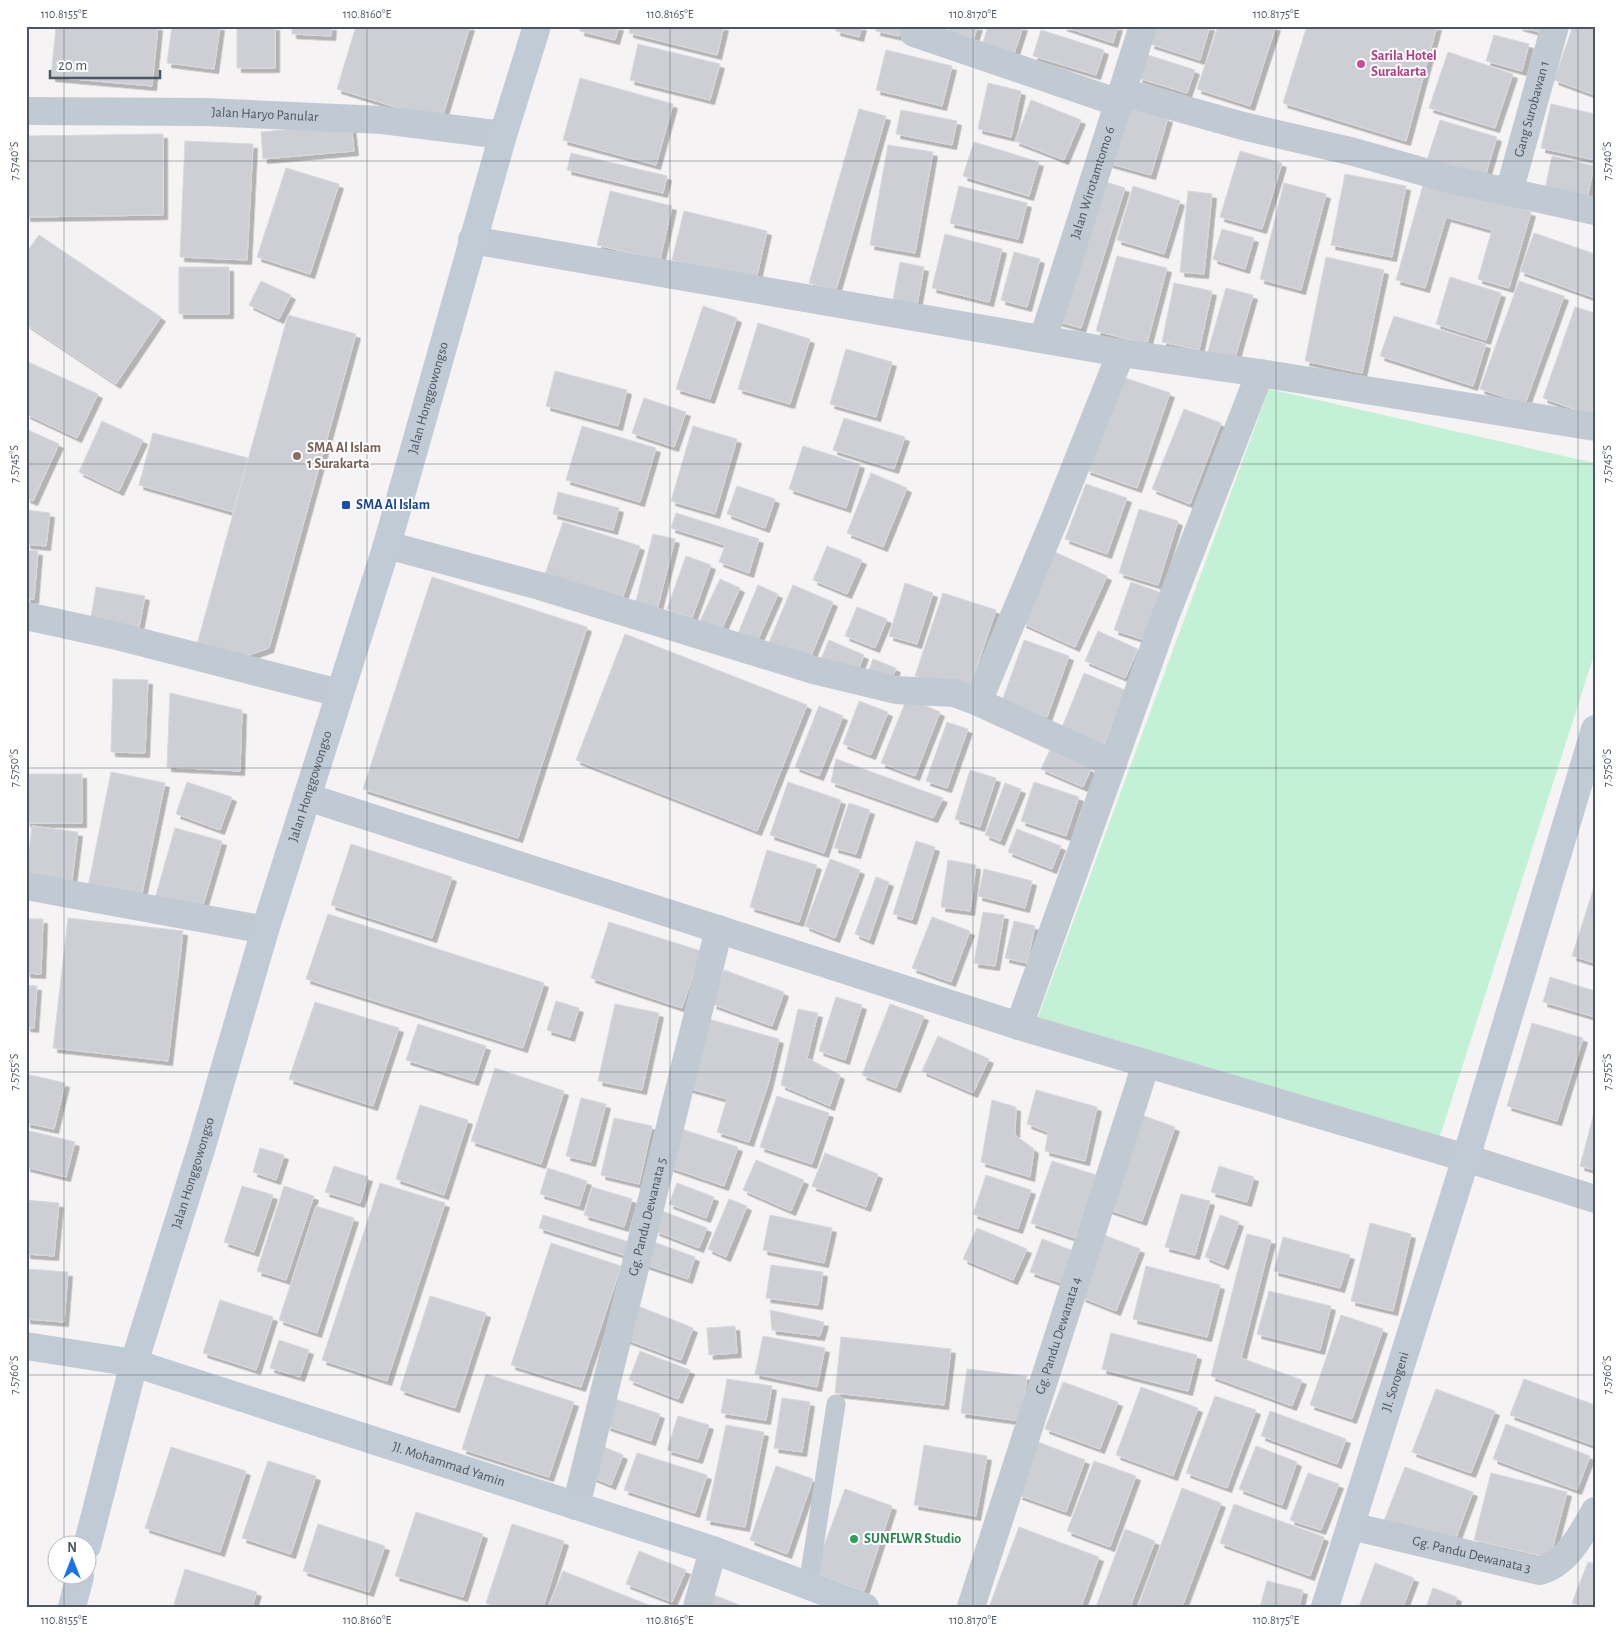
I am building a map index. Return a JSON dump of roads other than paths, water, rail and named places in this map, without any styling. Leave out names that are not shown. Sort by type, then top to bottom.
[{"type":"main road","name":"Jalan Honggowongso","points":[[90,1536],[134,1364],[202,1146],[265,930],[387,545],[472,240],[537,26]]},
{"type":"main road","name":"Jl. Sorogeni","points":[[1325,1607],[1589,772],[1595,729]]},
{"type":"main road","name":"Jl. Mohammad Yamin","points":[[26,1346],[134,1364],[714,1550],[865,1607]]},
{"type":"main road","points":[[72,1607],[77,1586]]},
{"type":"street","name":"Jalan Wirotamtomo 6","points":[[1043,339],[1143,26]]},
{"type":"street","name":"Gang Surobawan 1","points":[[1509,192],[1555,26]]},
{"type":"street","points":[[914,34],[1120,98],[1354,152],[1449,178],[1595,211]]},
{"type":"street","name":"Jalan Haryo Panular","points":[[26,111],[206,112],[382,120],[503,135]]},
{"type":"street","points":[[472,240],[1120,353],[1260,373],[1595,427]]},
{"type":"street","points":[[978,702],[1055,518],[1120,353]]},
{"type":"street","points":[[1019,1026],[1165,617],[1260,373]]},
{"type":"street","points":[[387,545],[540,586],[817,671],[896,690],[954,693],[978,702],[1113,764]]},
{"type":"street","points":[[26,616],[113,635],[339,693]]},
{"type":"street","points":[[307,797],[1019,1026],[1466,1158],[1595,1199]]},
{"type":"street","points":[[26,886],[265,930]]},
{"type":"street","name":"Gg. Pandu Dewanata 5","points":[[576,1506],[719,930]]},
{"type":"street","name":"Gg. Pandu Dewanata 4","points":[[971,1607],[1146,1064]]},
{"type":"street","name":"Gg. Pandu Dewanata 3","points":[[1351,1526],[1538,1570],[1548,1569],[1585,1545],[1595,1511]]},
{"type":"street","points":[[697,1607],[714,1550]]},
{"type":"lane","points":[[808,1586],[836,1404]]},
{"type":"place","name":"Sarila Hotel Surakarta","points":[[1361,64]]},
{"type":"place","name":"SMA Al Islam 1 Surakarta","points":[[297,456]]},
{"type":"place","name":"SMA Al Islam","points":[[346,505]]},
{"type":"place","name":"SUNFLWR Studio","points":[[854,1539]]}]
